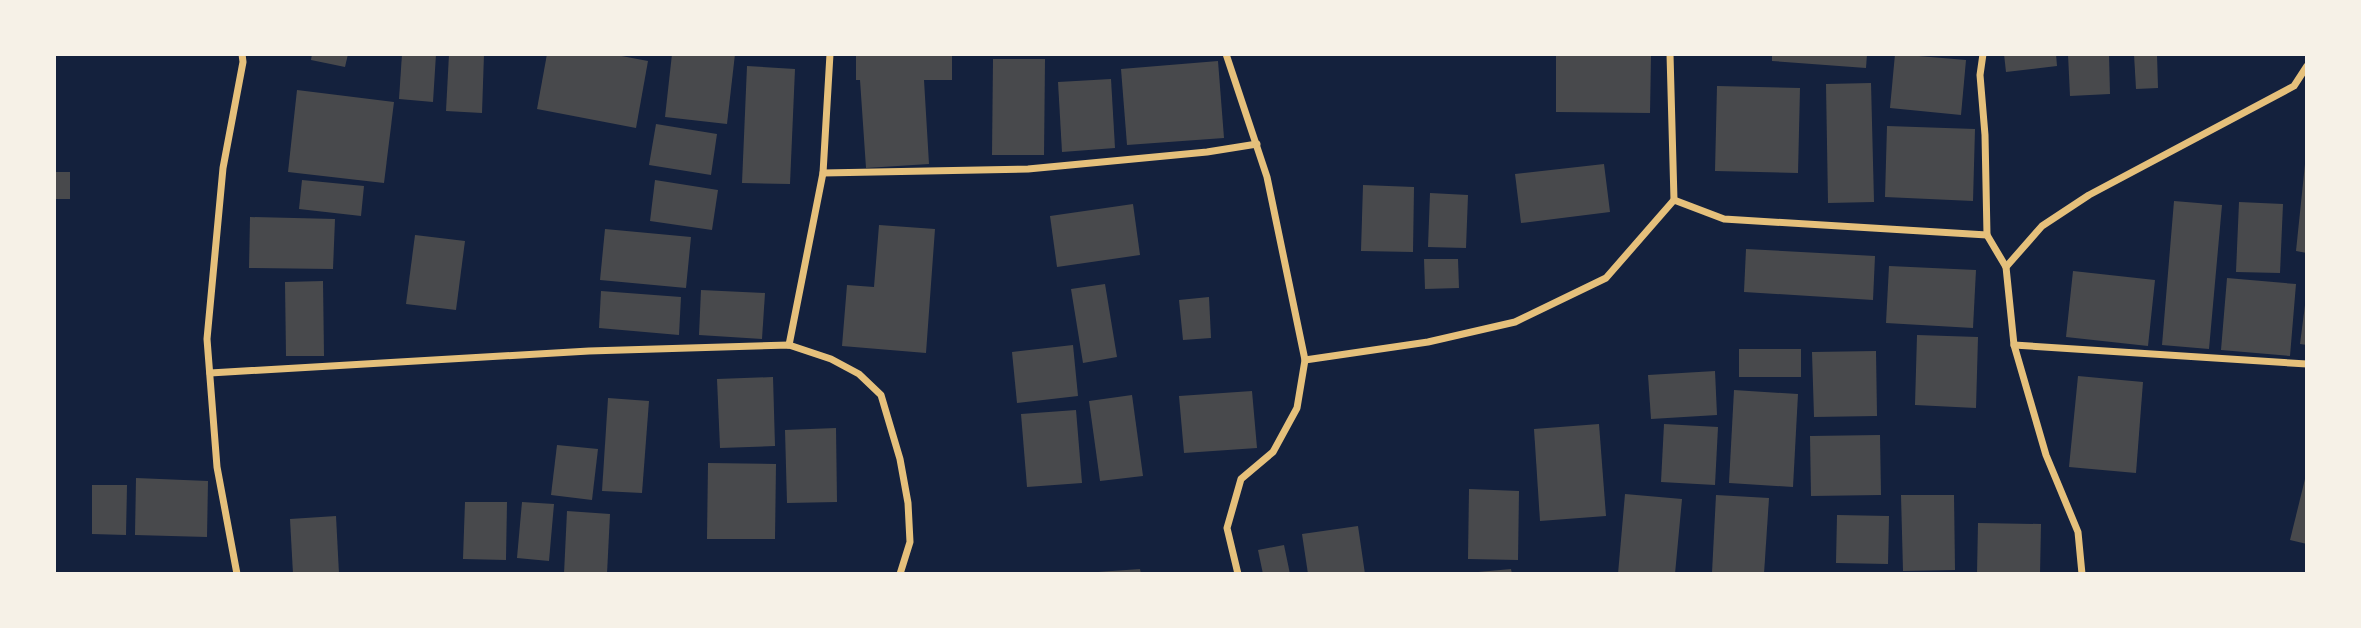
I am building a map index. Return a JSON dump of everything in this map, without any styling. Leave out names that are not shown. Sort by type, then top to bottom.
[{"type":"street","points":[[237,574],[217,467],[207,339],[223,168],[243,62],[242,54]]},
{"type":"street","points":[[789,345],[823,173],[831,54]]},
{"type":"street","points":[[1226,54],[1267,177],[1305,360],[1297,408],[1273,452],[1241,479],[1227,528],[1238,574]]},
{"type":"street","points":[[1305,360],[1428,342],[1515,322],[1606,278],[1674,200],[1670,54]]},
{"type":"street","points":[[1983,54],[1980,75],[1987,235],[2006,267],[2014,345],[2046,455],[2078,532],[2082,574]]},
{"type":"street","points":[[2006,267],[2042,226],[2089,195],[2294,86],[2307,66]]},
{"type":"street","points":[[823,173],[1028,169],[1207,152],[1257,144]]},
{"type":"street","points":[[1674,200],[1724,219],[1987,235]]},
{"type":"street","points":[[210,373],[589,351],[789,345],[831,359],[859,374],[881,395],[901,458],[908,503],[910,542],[900,574]]},
{"type":"street","points":[[2014,345],[2307,365]]},
{"type":"building","points":[[312,54],[348,54],[345,67],[311,60]]},
{"type":"building","points":[[402,54],[436,54],[433,102],[399,99]]},
{"type":"building","points":[[449,54],[484,54],[482,113],[446,111]]},
{"type":"building","points":[[547,54],[611,54],[648,61],[636,128],[537,109]]},
{"type":"building","points":[[672,54],[735,54],[727,124],[665,117]]},
{"type":"building","points":[[856,54],[952,54],[952,80],[924,80],[929,164],[866,168],[860,80],[856,80]]},
{"type":"building","points":[[1772,54],[1867,54],[1866,68],[1772,61]]},
{"type":"building","points":[[1895,54],[1966,60],[1961,115],[1890,108]]},
{"type":"building","points":[[2004,54],[2056,54],[2057,66],[2006,72]]},
{"type":"building","points":[[2068,54],[2109,54],[2110,94],[2070,96]]},
{"type":"building","points":[[2134,54],[2157,54],[2158,88],[2136,89]]},
{"type":"building","points":[[1556,56],[1651,56],[1650,113],[1556,112]]},
{"type":"building","points":[[993,59],[1045,59],[1044,155],[992,155]]},
{"type":"building","points":[[1218,61],[1224,138],[1127,145],[1121,69]]},
{"type":"building","points":[[747,66],[795,69],[790,184],[742,183]]},
{"type":"building","points":[[1111,79],[1115,148],[1062,152],[1058,82]]},
{"type":"building","points":[[1871,83],[1874,202],[1828,203],[1826,84]]},
{"type":"building","points":[[1717,86],[1800,88],[1798,173],[1715,171]]},
{"type":"building","points":[[297,90],[394,102],[384,183],[288,172]]},
{"type":"building","points":[[656,124],[717,134],[711,175],[649,165]]},
{"type":"building","points":[[1887,126],[1975,129],[1973,201],[1885,197]]},
{"type":"building","points":[[1604,164],[1610,212],[1521,223],[1515,174]]},
{"type":"building","points":[[2307,164],[2307,253],[2296,251]]},
{"type":"building","points":[[54,172],[70,172],[70,199],[54,199]]},
{"type":"building","points":[[302,180],[364,186],[361,216],[299,209]]},
{"type":"building","points":[[655,180],[718,190],[712,230],[650,221]]},
{"type":"building","points":[[1363,185],[1414,187],[1413,252],[1361,251]]},
{"type":"building","points":[[1430,193],[1468,195],[1466,248],[1428,247]]},
{"type":"building","points":[[2174,201],[2222,205],[2209,349],[2162,345]]},
{"type":"building","points":[[2239,202],[2283,204],[2280,273],[2236,272]]},
{"type":"building","points":[[1133,204],[1140,255],[1057,267],[1050,216]]},
{"type":"building","points":[[250,217],[335,219],[333,269],[249,268]]},
{"type":"building","points":[[879,225],[935,229],[926,353],[842,346],[847,285],[874,287]]},
{"type":"building","points":[[605,229],[691,237],[686,288],[600,280]]},
{"type":"building","points":[[415,235],[465,241],[456,310],[406,304]]},
{"type":"building","points":[[1746,249],[1875,256],[1873,300],[1744,292]]},
{"type":"building","points":[[1424,259],[1458,259],[1459,288],[1425,289]]},
{"type":"building","points":[[1889,266],[1976,270],[1973,328],[1886,323]]},
{"type":"building","points":[[2073,271],[2155,280],[2148,346],[2066,337]]},
{"type":"building","points":[[2227,278],[2296,284],[2290,356],[2221,350]]},
{"type":"building","points":[[323,281],[324,356],[286,356],[285,282]]},
{"type":"building","points":[[1105,284],[1117,357],[1083,363],[1071,289]]},
{"type":"building","points":[[701,290],[765,293],[762,339],[699,335]]},
{"type":"building","points":[[601,291],[681,297],[679,335],[599,328]]},
{"type":"building","points":[[1209,297],[1211,338],[1183,340],[1179,300]]},
{"type":"building","points":[[2305,305],[2307,306],[2307,345],[2300,344]]},
{"type":"building","points":[[1917,335],[1978,337],[1976,408],[1915,405]]},
{"type":"building","points":[[1073,345],[1078,396],[1017,403],[1012,352]]},
{"type":"building","points":[[1739,349],[1801,349],[1801,377],[1739,377]]},
{"type":"building","points":[[1876,351],[1877,416],[1814,417],[1812,352]]},
{"type":"building","points":[[1715,371],[1717,415],[1651,419],[1648,375]]},
{"type":"building","points":[[2078,376],[2143,382],[2136,473],[2069,467]]},
{"type":"building","points":[[773,377],[775,446],[720,448],[717,379]]},
{"type":"building","points":[[1734,390],[1798,394],[1793,487],[1729,483]]},
{"type":"building","points":[[1252,391],[1257,448],[1184,453],[1179,396]]},
{"type":"building","points":[[1132,395],[1143,476],[1100,481],[1089,401]]},
{"type":"building","points":[[608,398],[649,401],[642,493],[602,491]]},
{"type":"building","points":[[1076,410],[1082,483],[1027,487],[1021,414]]},
{"type":"building","points":[[1599,424],[1606,516],[1540,521],[1534,429]]},
{"type":"building","points":[[1664,424],[1718,427],[1715,485],[1661,482]]},
{"type":"building","points":[[836,428],[837,502],[787,503],[785,430]]},
{"type":"building","points":[[1880,435],[1881,495],[1811,496],[1810,436]]},
{"type":"building","points":[[557,445],[598,449],[592,500],[551,495]]},
{"type":"building","points":[[708,463],[776,464],[775,539],[707,539]]},
{"type":"building","points":[[2307,475],[2307,544],[2290,540]]},
{"type":"building","points":[[136,478],[208,481],[207,537],[135,535]]},
{"type":"building","points":[[92,485],[127,485],[126,535],[92,534]]},
{"type":"building","points":[[1469,489],[1519,491],[1518,560],[1468,559]]},
{"type":"building","points":[[1625,494],[1682,499],[1675,574],[1618,574]]},
{"type":"building","points":[[1716,495],[1769,498],[1764,574],[1712,573]]},
{"type":"building","points":[[1901,495],[1954,495],[1955,570],[1903,571]]},
{"type":"building","points":[[465,502],[507,502],[506,560],[463,559]]},
{"type":"building","points":[[522,502],[554,504],[549,561],[517,558]]},
{"type":"building","points":[[567,511],[610,514],[607,574],[564,574]]},
{"type":"building","points":[[1837,515],[1889,516],[1888,564],[1836,563]]},
{"type":"building","points":[[336,516],[339,574],[293,574],[290,519]]},
{"type":"building","points":[[1978,523],[2041,524],[2040,574],[1977,574]]},
{"type":"building","points":[[1358,526],[1365,574],[1308,574],[1302,534]]},
{"type":"building","points":[[1284,545],[1290,574],[1263,574],[1258,550]]},
{"type":"building","points":[[1140,569],[1141,574],[1098,572]]},
{"type":"building","points":[[1511,569],[1512,574],[1478,572]]}]
